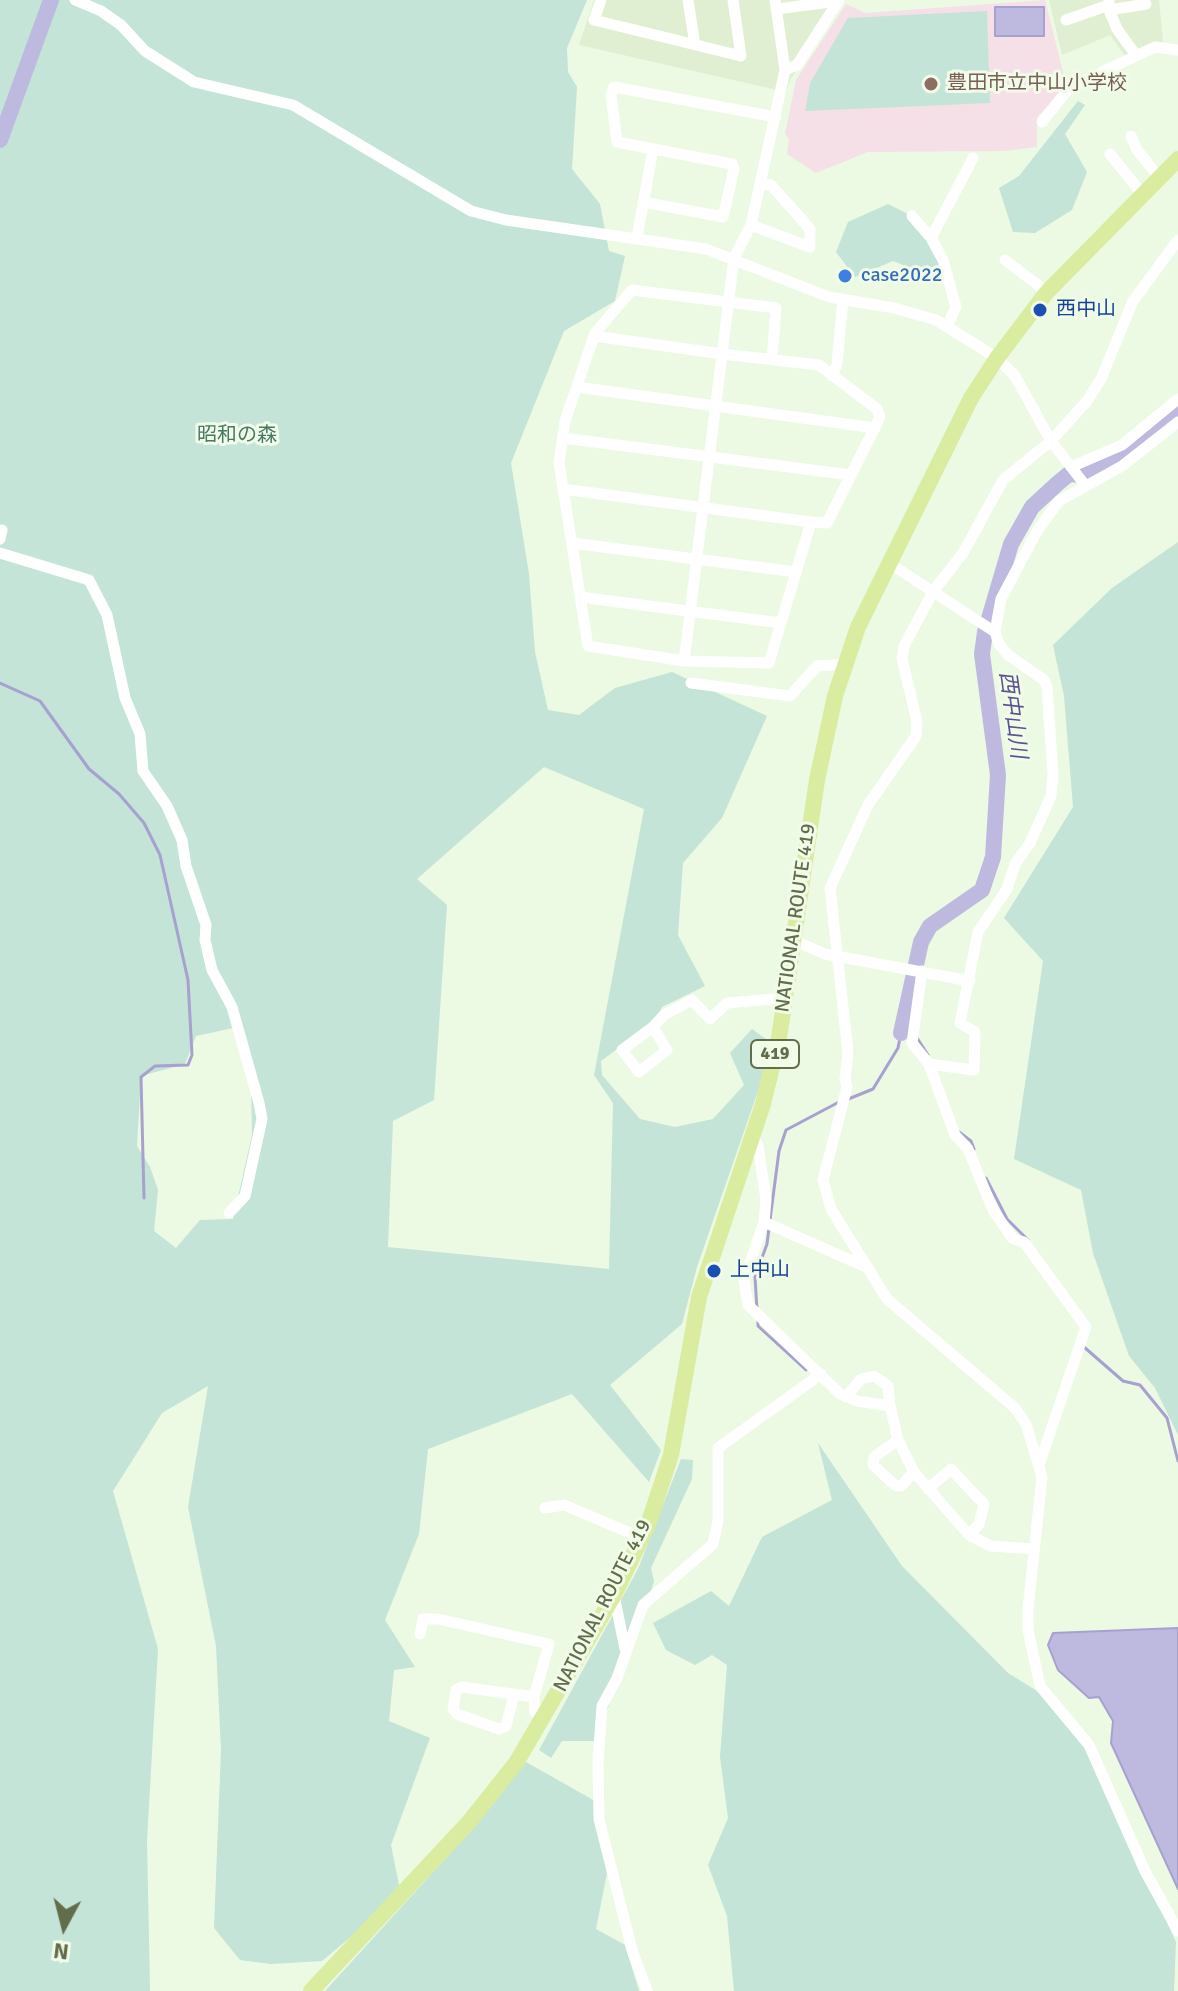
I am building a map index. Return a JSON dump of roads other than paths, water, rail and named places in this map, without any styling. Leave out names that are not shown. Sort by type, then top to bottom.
[{"type":"highway","name":"NATIONAL ROUTE 419","points":[[311,1991],[469,1822],[516,1763],[614,1595],[642,1538],[671,1455],[699,1297],[752,1135],[779,1038],[817,780],[835,696],[858,627],[971,398],[997,358],[1047,292],[1178,159]]},
{"type":"street","points":[[75,0],[101,11],[121,25],[145,51],[194,82],[293,105],[471,211],[506,220],[706,249],[829,297],[894,308],[947,326],[997,358],[1015,376],[1051,441],[1085,485]]},
{"type":"street","points":[[601,0],[594,20],[741,56],[733,0]]},
{"type":"street","points":[[688,0],[695,45]]},
{"type":"street","points":[[684,661],[734,258],[751,225],[785,70],[776,4],[838,0]]},
{"type":"street","points":[[785,70],[797,65],[838,0]]},
{"type":"street","points":[[1066,20],[1109,5],[1146,4]]},
{"type":"street","points":[[1109,5],[1135,54]]},
{"type":"street","points":[[1042,122],[1070,87],[1155,47],[1178,50]]},
{"type":"street","points":[[643,202],[723,217],[732,164],[617,142],[611,95],[614,87],[776,117]]},
{"type":"street","points":[[1131,136],[1137,150],[1159,177]]},
{"type":"street","points":[[637,238],[653,149]]},
{"type":"street","points":[[1110,154],[1143,195]]},
{"type":"street","points":[[931,238],[973,158]]},
{"type":"street","points":[[751,225],[810,247],[810,229],[771,185],[761,184]]},
{"type":"street","points":[[912,216],[931,238],[943,260],[956,307],[947,326]]},
{"type":"street","points":[[1178,240],[1133,301],[1101,379],[1087,401],[1051,441],[1003,480],[963,553],[934,590],[904,646],[902,659],[917,721],[916,736],[868,805],[830,888],[835,955],[844,1006],[847,1087],[823,1180],[831,1209],[887,1299],[1015,1408],[1026,1424],[1040,1462],[1042,1477],[1032,1549],[1028,1630],[1040,1686],[1089,1745],[1145,1871],[1178,1931]]},
{"type":"street","points":[[1005,260],[1047,292]]},
{"type":"street","points":[[772,359],[776,308],[632,290],[594,336],[577,387],[559,463],[588,646],[684,661],[769,663],[811,522]]},
{"type":"street","points":[[832,376],[837,364],[843,299]]},
{"type":"street","points":[[563,489],[827,523],[880,417],[877,409],[819,365],[594,336]]},
{"type":"street","points":[[577,387],[875,428]]},
{"type":"street","points":[[1073,469],[1122,445],[1178,399]]},
{"type":"street","points":[[994,631],[1001,599],[1037,531],[1059,501],[1122,466],[1178,422]]},
{"type":"street","points":[[563,438],[851,475]]},
{"type":"street","points":[[572,543],[796,572]]},
{"type":"street","points":[[0,553],[89,580],[107,615],[125,698],[140,734],[143,771],[167,806],[182,840],[186,866],[206,925],[205,940],[212,970],[232,1007],[259,1103],[262,1119],[245,1196],[229,1213]]},
{"type":"street","points":[[889,563],[934,590],[979,625],[994,631],[1008,655],[1044,680],[1053,775],[1047,811],[1015,864],[1007,889],[978,932],[960,1023],[975,1032],[974,1070],[929,1064]]},
{"type":"street","points":[[580,597],[781,623]]},
{"type":"street","points":[[691,683],[790,696],[817,666],[847,664]]},
{"type":"street","points":[[793,940],[835,955],[970,981]]},
{"type":"street","points":[[916,970],[912,1043],[929,1064],[955,1135],[968,1149],[993,1210],[1013,1239],[1024,1242],[1086,1327],[1040,1462]]},
{"type":"street","points":[[653,1027],[664,1015],[692,1000],[710,1019],[727,1003],[785,998]]},
{"type":"street","points":[[752,1135],[764,1176],[764,1222],[744,1281],[748,1305],[829,1385],[846,1397],[890,1406]]},
{"type":"street","points":[[764,1222],[867,1267]]},
{"type":"street","points":[[647,1991],[632,1950],[599,1819],[598,1762],[602,1706],[643,1605],[713,1544],[718,1521],[718,1448],[821,1374]]},
{"type":"street","points":[[846,1397],[861,1379],[874,1376],[888,1386],[898,1440],[914,1472],[928,1489],[969,1535],[991,1546],[1032,1549]]},
{"type":"street","points":[[898,1440],[874,1457],[873,1465],[896,1486],[901,1486],[914,1472]]},
{"type":"street","points":[[928,1489],[951,1469],[984,1504],[979,1524],[969,1535]]},
{"type":"street","points":[[545,1508],[564,1505],[642,1538]]},
{"type":"street","points":[[614,1595],[626,1650]]},
{"type":"street","points":[[420,1634],[423,1619],[438,1619],[549,1644],[534,1697],[535,1712],[545,1716]]},
{"type":"street","points":[[514,1695],[506,1726],[499,1729],[457,1714],[453,1709],[456,1690],[462,1687],[534,1697]]},
{"type":"waterway","points":[[0,140],[51,0]]},
{"type":"waterway","name":"西中山川","points":[[901,1033],[921,942],[930,926],[982,890],[993,857],[998,775],[982,654],[985,632],[1011,544],[1032,507],[1069,474],[1084,475],[1103,465],[1178,411]]},
{"type":"waterway","points":[[0,683],[40,701],[89,769],[119,794],[144,823],[160,855],[188,980],[192,1055],[188,1065],[155,1066],[141,1077],[144,1198]]},
{"type":"waterway","points":[[846,1100],[873,1089],[898,1048],[901,1033],[909,1036]]},
{"type":"waterway","points":[[917,1038],[928,1055]]},
{"type":"waterway","points":[[770,1220],[779,1151],[786,1130],[839,1102]]},
{"type":"waterway","points":[[959,1132],[971,1141],[974,1149]]},
{"type":"waterway","points":[[986,1178],[1007,1219],[1028,1240]]},
{"type":"waterway","points":[[757,1310],[755,1277],[767,1244],[769,1228]]},
{"type":"waterway","points":[[758,1321],[758,1326],[806,1370]]},
{"type":"waterway","points":[[1084,1347],[1123,1381],[1140,1385],[1167,1418],[1178,1461]]},
{"type":"place","name":"豊田市立中山小学校","points":[[931,84]]},
{"type":"place","name":"case2022","points":[[845,276]]},
{"type":"place","name":"西中山","points":[[1040,310]]},
{"type":"place","name":"上中山","points":[[714,1271]]},
{"type":"park label","name":"昭和の森","points":[[237,436]]}]
